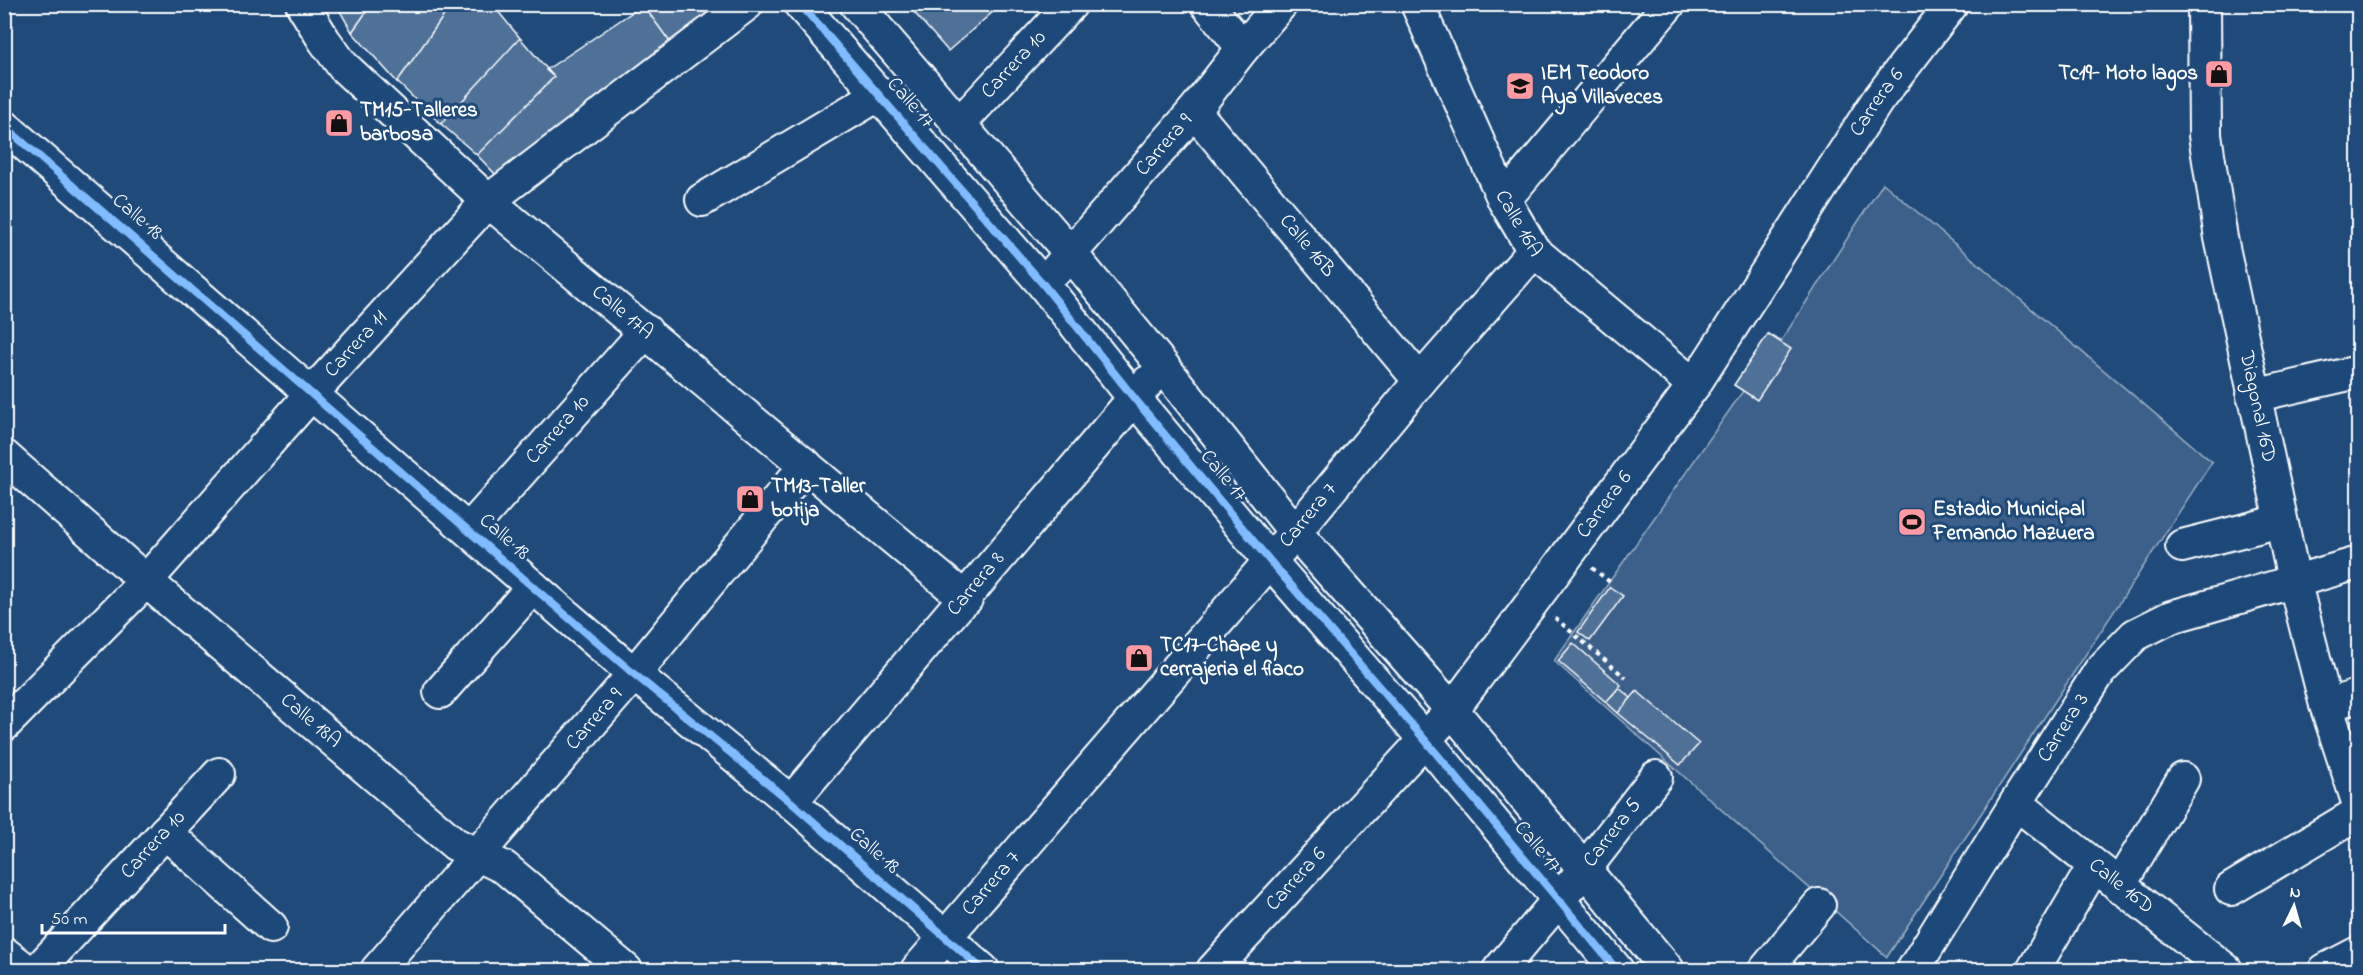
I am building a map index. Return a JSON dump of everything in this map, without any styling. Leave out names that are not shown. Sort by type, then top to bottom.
[{"type":"street","name":"Calle 17A","points":[[302,4],[343,66],[488,201],[966,599]]},
{"type":"street","name":"Carrera 11","points":[[4,725],[146,581],[312,393],[488,201],[747,4]]},
{"type":"street","name":"Calle 17","points":[[800,4],[1043,284],[1134,398],[1270,561],[1425,740],[1617,970]]},
{"type":"street","name":"Calle 17","points":[[856,4],[1071,254],[1295,532],[1452,710],[1668,970]]},
{"type":"street","name":"Carrera 10","points":[[958,125],[1071,4]]},
{"type":"street","points":[[1207,4],[1243,48]]},
{"type":"street","name":"Carrera 9","points":[[1043,284],[1194,111],[1281,4]]},
{"type":"street","name":"Calle 16A","points":[[1417,4],[1504,200],[1534,251],[1694,385]]},
{"type":"street","name":"Carrera 6","points":[[1214,970],[1452,710],[1694,385],[1877,101],[1952,4]]},
{"type":"street","name":"Diagonal 16D","points":[[2204,4],[2205,135],[2221,238],[2294,580],[2326,705],[2358,802]]},
{"type":"street","points":[[1504,200],[1660,9]]},
{"type":"street","points":[[702,200],[878,94]]},
{"type":"street","name":"Calle 16B","points":[[1194,111],[1420,381]]},
{"type":"street","name":"Calle 18","points":[[4,126],[634,674],[791,802],[983,970]]},
{"type":"street","name":"Carrera 7","points":[[917,970],[1295,532],[1420,381],[1534,251]]},
{"type":"street","name":"Carrera 10","points":[[468,530],[646,332]]},
{"type":"street","name":"Carrera 8","points":[[791,802],[966,599],[1162,365]]},
{"type":"street","points":[[2253,396],[2358,372]]},
{"type":"street","name":"Calle 18A","points":[[4,456],[146,581],[455,844],[505,868],[626,970]]},
{"type":"street","name":"Carrera 9","points":[[377,970],[634,674],[806,465]]},
{"type":"street","points":[[2182,546],[2281,522]]},
{"type":"street","name":"Carrera 3","points":[[1913,970],[2100,671],[2135,635],[2171,617],[2358,563]]},
{"type":"street","points":[[440,692],[533,586]]},
{"type":"street","points":[[2326,705],[2358,696]]},
{"type":"street","name":"Carrera 10","points":[[38,970],[219,774]]},
{"type":"street","name":"Carrera 5","points":[[1499,970],[1558,902],[1656,777]]},
{"type":"street","points":[[2119,886],[2183,779]]},
{"type":"street","name":"Calle 16D","points":[[2016,802],[2226,970]]},
{"type":"street","points":[[2231,889],[2358,813]]},
{"type":"street","points":[[165,832],[272,927]]},
{"type":"street","points":[[2033,970],[2094,866]]},
{"type":"street","points":[[1765,970],[1819,905]]},
{"type":"street","points":[[4,953],[26,970]]},
{"type":"street","points":[[2325,970],[2358,953]]},
{"type":"path","points":[[1534,600],[1626,678]]},
{"type":"shaded area","name":"Estadio Municipal Fernando Mazuera","points":[[1883,183],[2212,462],[1887,957],[1554,661],[1743,391],[1734,385],[1768,334],[1781,341]]},
{"type":"building","points":[[336,4],[372,4],[352,32]]},
{"type":"building","points":[[372,4],[452,4],[397,82],[352,32]]},
{"type":"building","points":[[452,4],[492,4],[520,38],[441,124],[397,82]]},
{"type":"building","points":[[712,4],[716,10],[670,42],[643,5]]},
{"type":"building","points":[[918,4],[1002,4],[948,51],[912,10]]},
{"type":"building","points":[[643,5],[670,42],[496,175],[477,155],[554,77],[546,70]]},
{"type":"building","points":[[520,38],[554,77],[477,155],[441,124]]},
{"type":"building","points":[[1768,334],[1791,349],[1757,400],[1734,385]]},
{"type":"building","points":[[1610,587],[1623,596],[1590,641],[1578,632]]},
{"type":"building","points":[[1573,643],[1621,685],[1606,702],[1558,661]]},
{"type":"building","points":[[1619,688],[1631,698],[1618,713],[1606,702]]},
{"type":"building","points":[[1637,691],[1699,744],[1680,765],[1618,713]]},
{"type":"cycle path","points":[[800,4],[1043,284],[1134,398],[1270,561],[1425,740],[1617,970]]},
{"type":"cycle path","points":[[4,126],[533,587],[634,674],[791,802],[983,970]]},
{"type":"place","name":"Tc19- Moto lagos","points":[[2219,74]]},
{"type":"place","name":"IEM Teodoro Aya Villaveces","points":[[1520,86]]},
{"type":"place","name":"TM15-Talleres barbosa","points":[[339,123]]},
{"type":"place","name":"TM13-Taller botija","points":[[750,499]]},
{"type":"place","name":"Estadio Municipal Fernando Mazuera","points":[[1912,522]]},
{"type":"place","name":"TC17-Chape y cerrajeria el flaco","points":[[1139,658]]}]
